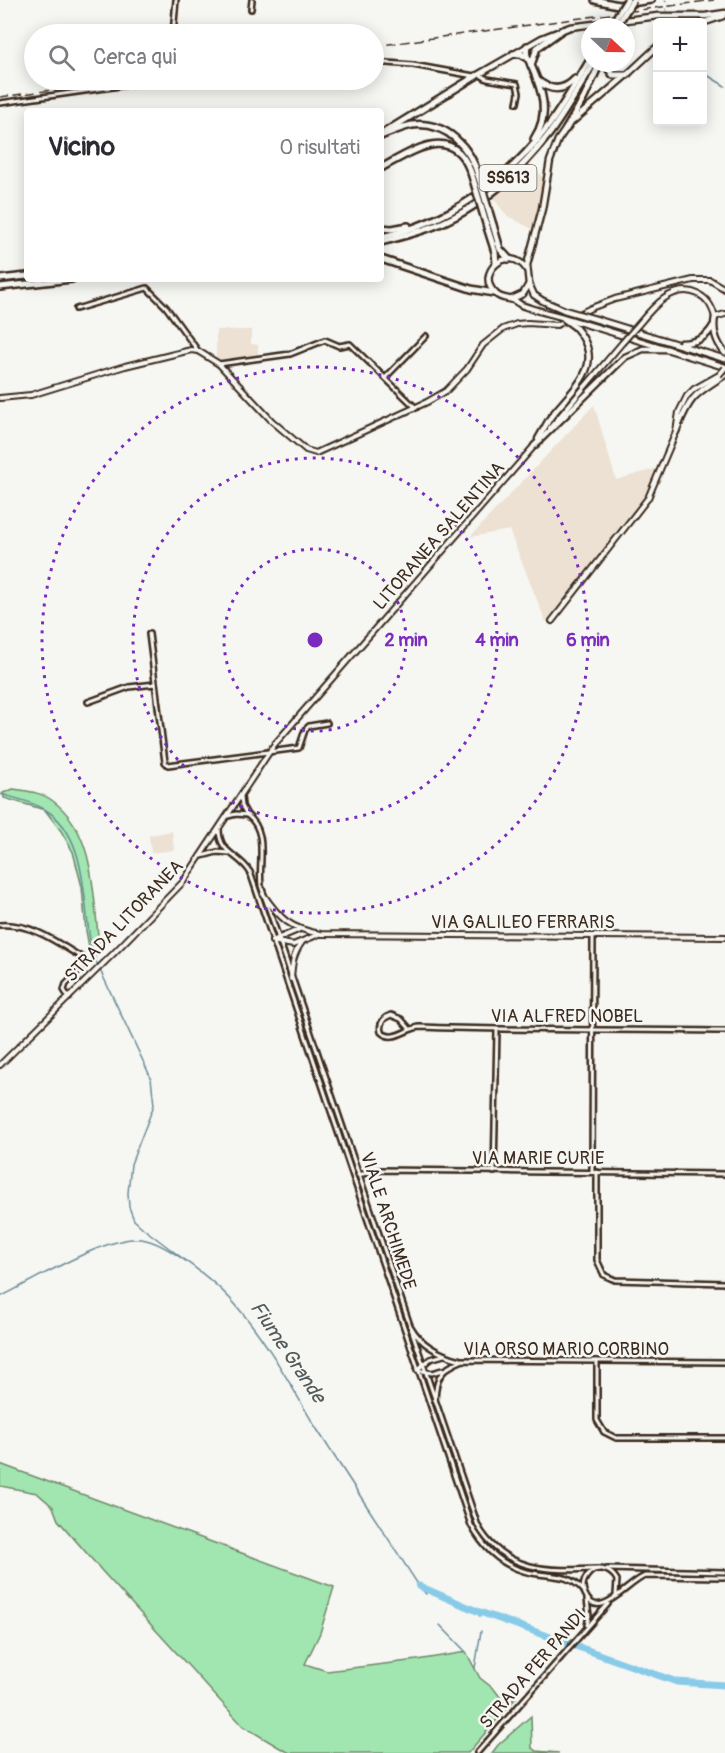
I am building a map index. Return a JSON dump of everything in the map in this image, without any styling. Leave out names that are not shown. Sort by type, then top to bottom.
[{"type":"main road","points":[[595,0],[618,5],[651,0]]},
{"type":"main road","points":[[616,18],[627,0]]},
{"type":"main road","points":[[622,18],[633,0]]},
{"type":"main road","points":[[384,133],[513,54],[562,30],[658,16],[725,14]]},
{"type":"main road","points":[[707,21],[725,14]]},
{"type":"main road","points":[[531,65],[537,48],[562,30]]},
{"type":"main road","points":[[527,46],[534,55]]},
{"type":"main road","points":[[526,57],[527,46]]},
{"type":"main road","points":[[566,129],[653,50]]},
{"type":"main road","points":[[513,54],[526,57],[531,65],[543,102],[544,118],[526,153]]},
{"type":"main road","points":[[536,79],[550,88],[558,89],[572,82],[582,72]]},
{"type":"main road","name":"SS613","points":[[384,236],[445,215],[489,188],[526,153],[546,129],[584,72]]},
{"type":"main road","name":"SS613","points":[[384,241],[431,228],[492,192],[533,154],[550,132],[585,72]]},
{"type":"main road","points":[[596,72],[584,98],[555,146],[550,161],[542,209],[529,253],[527,271],[531,291],[538,298],[564,310],[725,359]]},
{"type":"main road","points":[[611,72],[613,75],[627,75]]},
{"type":"main road","points":[[384,134],[411,125],[439,128],[462,144],[474,161],[476,179],[495,252],[496,263],[489,274],[494,293]]},
{"type":"main road","points":[[384,166],[420,147],[436,143],[449,147],[461,155],[476,179]]},
{"type":"main road","points":[[384,229],[392,230],[424,223]]},
{"type":"main road","points":[[490,226],[500,249],[509,259]]},
{"type":"main road","points":[[496,263],[509,259],[520,262],[527,271]]},
{"type":"main road","points":[[384,260],[725,367]]},
{"type":"main road","points":[[0,279],[24,276]]},
{"type":"main road","points":[[0,287],[45,282]]},
{"type":"main road","points":[[512,299],[523,294],[529,284]]},
{"type":"main road","points":[[534,446],[551,418],[577,387],[586,372],[588,349],[583,337],[562,317]]},
{"type":"main road","points":[[672,342],[697,341],[706,336],[713,326],[715,317]]},
{"type":"main road","points":[[713,326],[716,340],[725,353]]},
{"type":"main road","points":[[534,446],[625,357],[643,349],[668,349]]},
{"type":"main road","points":[[676,432],[683,411],[692,398],[722,376],[722,370],[709,362]]},
{"type":"street","points":[[174,24],[176,0]]},
{"type":"street","points":[[251,9],[252,0]]},
{"type":"street","points":[[384,63],[477,75],[517,84],[519,93],[517,103]]},
{"type":"street","points":[[0,103],[92,90]]},
{"type":"street","points":[[76,309],[147,288],[166,307],[198,351],[219,364],[272,421],[311,452],[316,453],[416,408],[446,391],[456,382],[483,345],[503,329],[528,323],[557,325],[615,299],[693,280],[710,280],[725,288]]},
{"type":"street","points":[[534,446],[663,299],[678,292],[692,292],[703,297],[712,308],[715,317],[724,313]]},
{"type":"street","points":[[386,377],[426,336]]},
{"type":"street","points":[[219,364],[290,354],[328,341],[336,345],[353,345],[416,408]]},
{"type":"street","points":[[0,398],[31,395],[145,360],[191,350],[198,351]]},
{"type":"street","points":[[722,376],[725,367]]},
{"type":"street","points":[[552,621],[648,498],[676,432]]},
{"type":"street","name":"LITORANEA SALENTINA","points":[[270,751],[534,446]]},
{"type":"street","points":[[149,634],[165,762],[168,765],[299,748],[305,730],[309,726],[327,723]]},
{"type":"street","points":[[88,702],[129,687],[155,684]]},
{"type":"street","name":"STRADA LITORANEA","points":[[0,1065],[183,882],[270,751]]},
{"type":"street","name":"VIALE ARCHIMEDE","points":[[241,796],[242,806],[247,815],[256,823],[261,835],[259,869],[263,894],[471,1510],[487,1540],[504,1555],[530,1566],[545,1569],[600,1569]]},
{"type":"street","points":[[228,816],[247,815]]},
{"type":"street","name":"VIALE ARCHIMEDE","points":[[219,829],[220,842],[229,853],[244,863],[250,872],[468,1519],[480,1539],[493,1554],[508,1564],[534,1574],[565,1577],[583,1590]]},
{"type":"street","points":[[202,856],[217,852],[229,853]]},
{"type":"street","name":"VIA GALILEO FERRARIS","points":[[263,894],[275,912],[298,929],[321,934],[725,936]]},
{"type":"street","points":[[0,925],[26,926],[81,957],[81,969],[66,984],[64,990],[69,998]]},
{"type":"street","points":[[279,940],[298,929]]},
{"type":"street","name":"VIA GALILEO FERRARIS","points":[[272,941],[279,940],[293,945],[321,934]]},
{"type":"street","points":[[592,1171],[593,936]]},
{"type":"street","points":[[291,979],[292,963],[296,950],[302,942]]},
{"type":"street","name":"VIA ALFRED NOBEL","points":[[410,1028],[401,1019],[392,1015],[382,1021],[380,1026],[381,1032],[386,1036],[399,1035],[410,1028],[725,1031]]},
{"type":"street","points":[[494,1172],[497,1030]]},
{"type":"street","name":"VIA MARIE CURIE","points":[[352,1176],[381,1170],[725,1174]]},
{"type":"street","points":[[597,1172],[597,1260],[604,1275],[615,1280],[725,1283]]},
{"type":"street","points":[[407,1321],[420,1339],[445,1355],[463,1360]]},
{"type":"street","points":[[417,1370],[430,1359],[445,1355]]},
{"type":"street","name":"VIA ORSO MARIO CORBINO","points":[[435,1403],[437,1383],[444,1369],[463,1360],[725,1362]]},
{"type":"street","points":[[597,1361],[597,1420],[604,1432],[616,1438],[725,1438]]},
{"type":"street","points":[[417,1370],[432,1373],[444,1369]]},
{"type":"street","points":[[600,1569],[725,1572]]},
{"type":"street","points":[[600,1569],[611,1572],[617,1580],[616,1595]]},
{"type":"street","name":"STRADA PER PANDI","points":[[600,1569],[585,1578],[583,1590],[593,1603],[609,1602]]},
{"type":"street","name":"STRADA PER PANDI","points":[[477,1753],[616,1595],[645,1576],[725,1577]]},
{"type":"street","points":[[585,1595],[589,1616],[585,1629]]},
{"type":"shaded area","points":[[529,163],[544,178],[541,199],[532,229],[506,215],[492,196]]},
{"type":"shaded area","points":[[216,330],[251,330],[251,344],[258,345],[258,356],[221,361],[216,358]]},
{"type":"shaded area","points":[[594,405],[616,480],[658,468],[646,498],[546,622],[509,530],[470,537]]},
{"type":"shaded area","points":[[172,831],[174,850],[151,853],[149,835]]},
{"type":"green space","points":[[13,789],[34,792],[49,798],[67,814],[77,830],[90,867],[99,944],[102,949],[93,957],[86,931],[82,887],[73,852],[45,810],[4,798],[3,793]]},
{"type":"green space","points":[[0,1464],[334,1587],[320,1633],[305,1664],[327,1671],[466,1652],[480,1678],[494,1689],[504,1702],[515,1699],[468,1753],[290,1753],[243,1726],[102,1571],[58,1520],[53,1507],[37,1493],[0,1486]]},
{"type":"green space","points":[[531,1716],[532,1748],[536,1751],[559,1753],[492,1753],[498,1745]]},
{"type":"waterway","points":[[707,75],[725,86]]},
{"type":"waterway","points":[[0,794],[39,806],[56,818],[65,829],[78,856],[90,941],[98,966]]},
{"type":"waterway","points":[[100,970],[151,1078],[154,1105],[131,1164],[129,1207],[134,1220],[182,1258]]},
{"type":"waterway","name":"Fiume Grande","points":[[0,1297],[90,1251],[127,1240],[141,1239],[152,1242],[194,1267],[231,1300],[260,1336],[326,1444],[426,1594]]},
{"type":"waterway","name":"Fiume Grande","points":[[419,1586],[477,1611],[677,1682],[725,1685]]},
{"type":"waterway","name":"Fiume Grande","points":[[477,1611],[480,1615]]},
{"type":"waterway","name":"Fiume Grande","points":[[440,1625],[466,1652]]},
{"type":"waterway","points":[[475,1668],[481,1631]]},
{"type":"railway","points":[[384,45],[714,0]]},
{"type":"railway","points":[[0,97],[52,90]]}]
